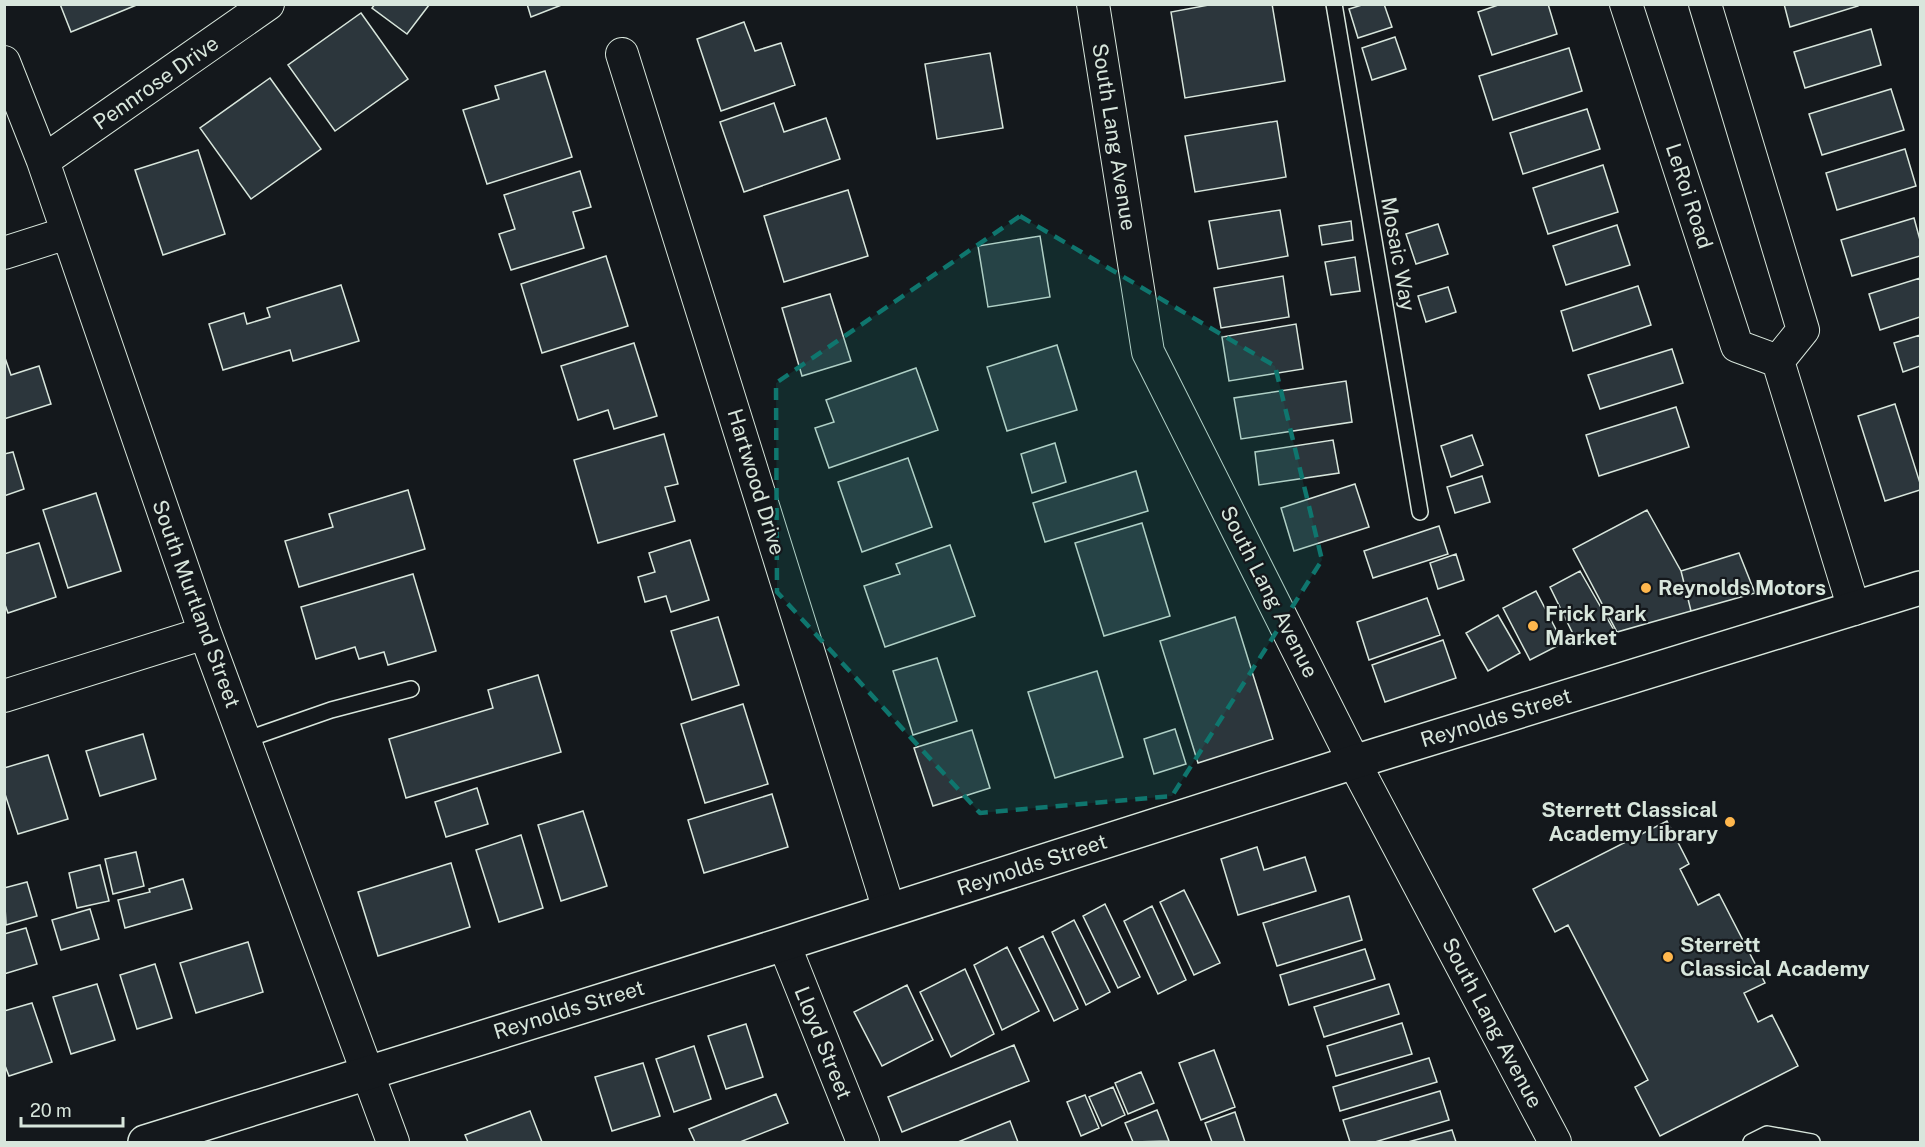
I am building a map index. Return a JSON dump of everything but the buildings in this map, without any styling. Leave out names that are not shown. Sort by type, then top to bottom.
[{"type":"street","name":"Pennrose Drive","points":[[43,161],[268,4]]},
{"type":"street","name":"South Lang Avenue","points":[[1093,4],[1148,352],[1354,762],[1555,1143]]},
{"type":"street","name":"LeRoi Road","points":[[1626,4],[1737,346],[1778,361]]},
{"type":"street","points":[[1705,4],[1803,330],[1778,361],[1854,609]]},
{"type":"street","name":"Hartwood Drive","points":[[622,54],[889,910]]},
{"type":"street","name":"South Murtland Street","points":[[4,62],[43,161],[205,633],[393,1143]]},
{"type":"street","points":[[4,253],[67,233]]},
{"type":"street","name":"Reynolds Street","points":[[145,1143],[784,944],[1354,762],[1920,588]]},
{"type":"street","points":[[4,696],[205,633]]},
{"type":"street","name":"Lloyd Street","points":[[784,944],[863,1143]]},
{"type":"lane","name":"Mosaic Way","points":[[1334,4],[1420,512]]},
{"type":"lane","points":[[245,740],[331,711],[411,689]]},
{"type":"lane","points":[[1751,1143],[1767,1134],[1812,1143]]},
{"type":"highlighted area","points":[[1020,216],[1275,366],[1322,560],[1172,796],[980,813],[777,592],[776,383]]},
{"type":"place","name":"Reynolds Motors","points":[[1646,588]]},
{"type":"place","name":"Frick Park Market","points":[[1533,626]]},
{"type":"place","name":"Sterrett Classical Academy Library","points":[[1730,822]]},
{"type":"place","name":"Sterrett Classical Academy","points":[[1668,957]]}]
